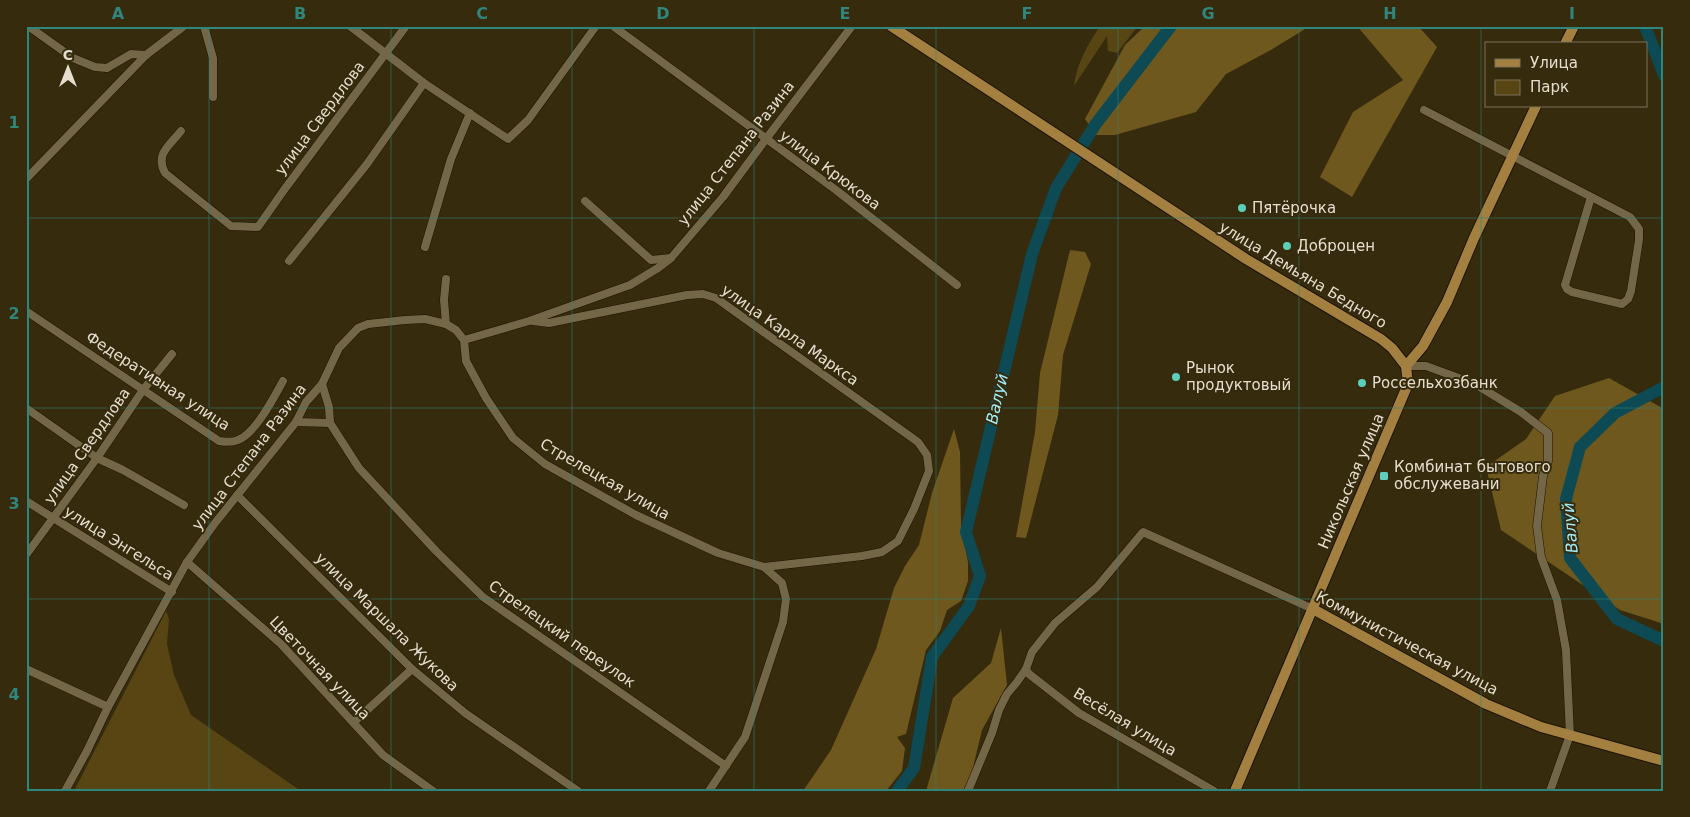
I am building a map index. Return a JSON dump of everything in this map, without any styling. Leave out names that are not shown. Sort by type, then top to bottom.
[{"type":"main road","name":"улица Демьяна Бедного","points":[[891,26],[1246,259],[1381,339],[1392,348],[1406,366]]},
{"type":"main road","points":[[1566,42],[1574,26]]},
{"type":"main road","points":[[1406,366],[1424,346],[1447,302],[1474,238],[1535,108]]},
{"type":"main road","name":"Никольская улица","points":[[1235,791],[1408,384],[1406,366]]},
{"type":"main road","name":"Коммунистическая улица","points":[[1313,609],[1486,704],[1541,727],[1664,761]]},
{"type":"street","points":[[28,26],[73,58],[95,67],[107,68],[131,54],[146,55]]},
{"type":"street","points":[[26,179],[146,55],[184,26]]},
{"type":"street","points":[[204,26],[213,58],[213,97]]},
{"type":"street","points":[[350,26],[424,83],[508,139],[528,120],[596,26]]},
{"type":"street","name":"улица Свердлова","points":[[181,131],[161,156],[160,164],[165,173],[231,226],[258,228],[406,26]]},
{"type":"street","name":"улица Крюкова","points":[[613,26],[836,190],[957,285]]},
{"type":"street","name":"улица Степана Разина","points":[[464,340],[529,321],[630,285],[671,258],[723,198],[766,138],[852,26]]},
{"type":"street","points":[[289,261],[367,164],[424,83]]},
{"type":"street","points":[[1424,110],[1630,217],[1640,229],[1631,291],[1628,300],[1622,304],[1572,292],[1565,285],[1591,197]]},
{"type":"street","points":[[425,247],[451,159],[470,113]]},
{"type":"street","points":[[585,201],[651,260],[671,258]]},
{"type":"street","points":[[446,279],[444,300],[446,324],[456,330],[464,340]]},
{"type":"street","name":"улица Карла Маркса","points":[[529,321],[549,323],[687,295],[704,294],[716,298],[918,442],[928,455],[929,472],[914,510],[898,541],[882,552],[764,567]]},
{"type":"street","name":"Федеративная улица","points":[[26,311],[219,441],[236,442],[243,438],[264,414],[283,381]]},
{"type":"street","name":"улица Степана Разина","points":[[64,791],[187,562],[214,523],[296,422],[306,402],[322,384],[339,348],[358,328],[368,324],[425,319],[446,324]]},
{"type":"street","name":"Стрелецкая улица","points":[[464,340],[466,361],[486,398],[513,438],[545,464],[636,515],[718,553],[764,567]]},
{"type":"street","name":"улица Свердлова","points":[[26,555],[97,458],[143,390],[172,354]]},
{"type":"street","points":[[1406,366],[1426,366],[1475,384],[1521,412],[1548,433],[1548,461],[1543,476],[1537,521],[1541,557],[1557,600],[1566,650],[1570,735],[1550,791]]},
{"type":"street","name":"Стрелецкий переулок","points":[[322,384],[329,407],[330,423],[359,468],[436,551],[484,597],[726,766]]},
{"type":"street","points":[[26,408],[97,458],[123,470],[184,505]]},
{"type":"street","points":[[296,422],[330,423]]},
{"type":"street","name":"улица Маршала Жукова","points":[[237,495],[412,669],[466,714],[578,791]]},
{"type":"street","name":"улица Энгельса","points":[[26,501],[172,592]]},
{"type":"street","name":"Коммунистическая улица","points":[[1026,669],[1032,652],[1055,623],[1097,587],[1143,532],[1313,609]]},
{"type":"street","name":"Цветочная улица","points":[[187,562],[281,644],[383,755],[433,791]]},
{"type":"street","points":[[709,791],[745,738],[783,622],[786,599],[782,583],[764,567]]},
{"type":"street","points":[[26,669],[108,707]]},
{"type":"street","points":[[354,722],[412,669]]},
{"type":"street","points":[[968,791],[992,733],[999,710],[1007,694],[1026,669]]},
{"type":"street","name":"Весёлая улица","points":[[1026,669],[1029,674],[1079,713],[1214,791]]},
{"type":"green space","points":[[1100,26],[1138,26],[1117,53],[1108,51],[1107,36],[1074,86],[1077,70],[1083,55]]},
{"type":"green space","points":[[166,611],[169,619],[167,644],[174,675],[191,715],[301,791],[74,791]]},
{"type":"shaded area","points":[[1145,26],[1317,26],[1305,29],[1226,74],[1196,112],[1115,135],[1096,135],[1085,119],[1125,45]]},
{"type":"shaded area","points":[[1357,26],[1418,26],[1437,47],[1352,197],[1320,177],[1353,112],[1403,80]]},
{"type":"shaded area","points":[[1070,250],[1085,252],[1091,264],[1063,355],[1058,415],[1026,538],[1016,537],[1035,432],[1040,373]]},
{"type":"shaded area","points":[[1609,378],[1664,409],[1664,624],[1620,610],[1501,530],[1486,467],[1526,439],[1555,396]]},
{"type":"shaded area","points":[[954,429],[960,452],[961,525],[968,562],[968,581],[961,601],[947,610],[940,631],[926,650],[906,734],[897,737],[905,748],[902,771],[886,791],[803,791],[831,750],[876,649],[894,588],[905,566],[919,545],[932,493]]},
{"type":"shaded area","points":[[1001,628],[1007,685],[982,730],[969,784],[962,791],[926,791],[953,698],[991,663]]},
{"type":"waterway","name":"Валуй","points":[[897,791],[914,768],[932,657],[969,606],[980,576],[966,532],[1032,254],[1056,188],[1095,125],[1171,26]]},
{"type":"waterway","name":"Валуй","points":[[1645,26],[1664,75]]},
{"type":"waterway","name":"Валуй","points":[[1664,387],[1615,413],[1580,447],[1566,499],[1570,558],[1617,619],[1664,641]]},
{"type":"place","name":"Пятёрочка","points":[[1242,208]]},
{"type":"place","name":"Доброцен","points":[[1287,246]]},
{"type":"place","name":"Рынок продуктовый","points":[[1176,377]]},
{"type":"place","name":"Россельхозбанк","points":[[1362,383]]},
{"type":"place","name":"Комбинат бытового обслужевани","points":[[1384,476]]}]
